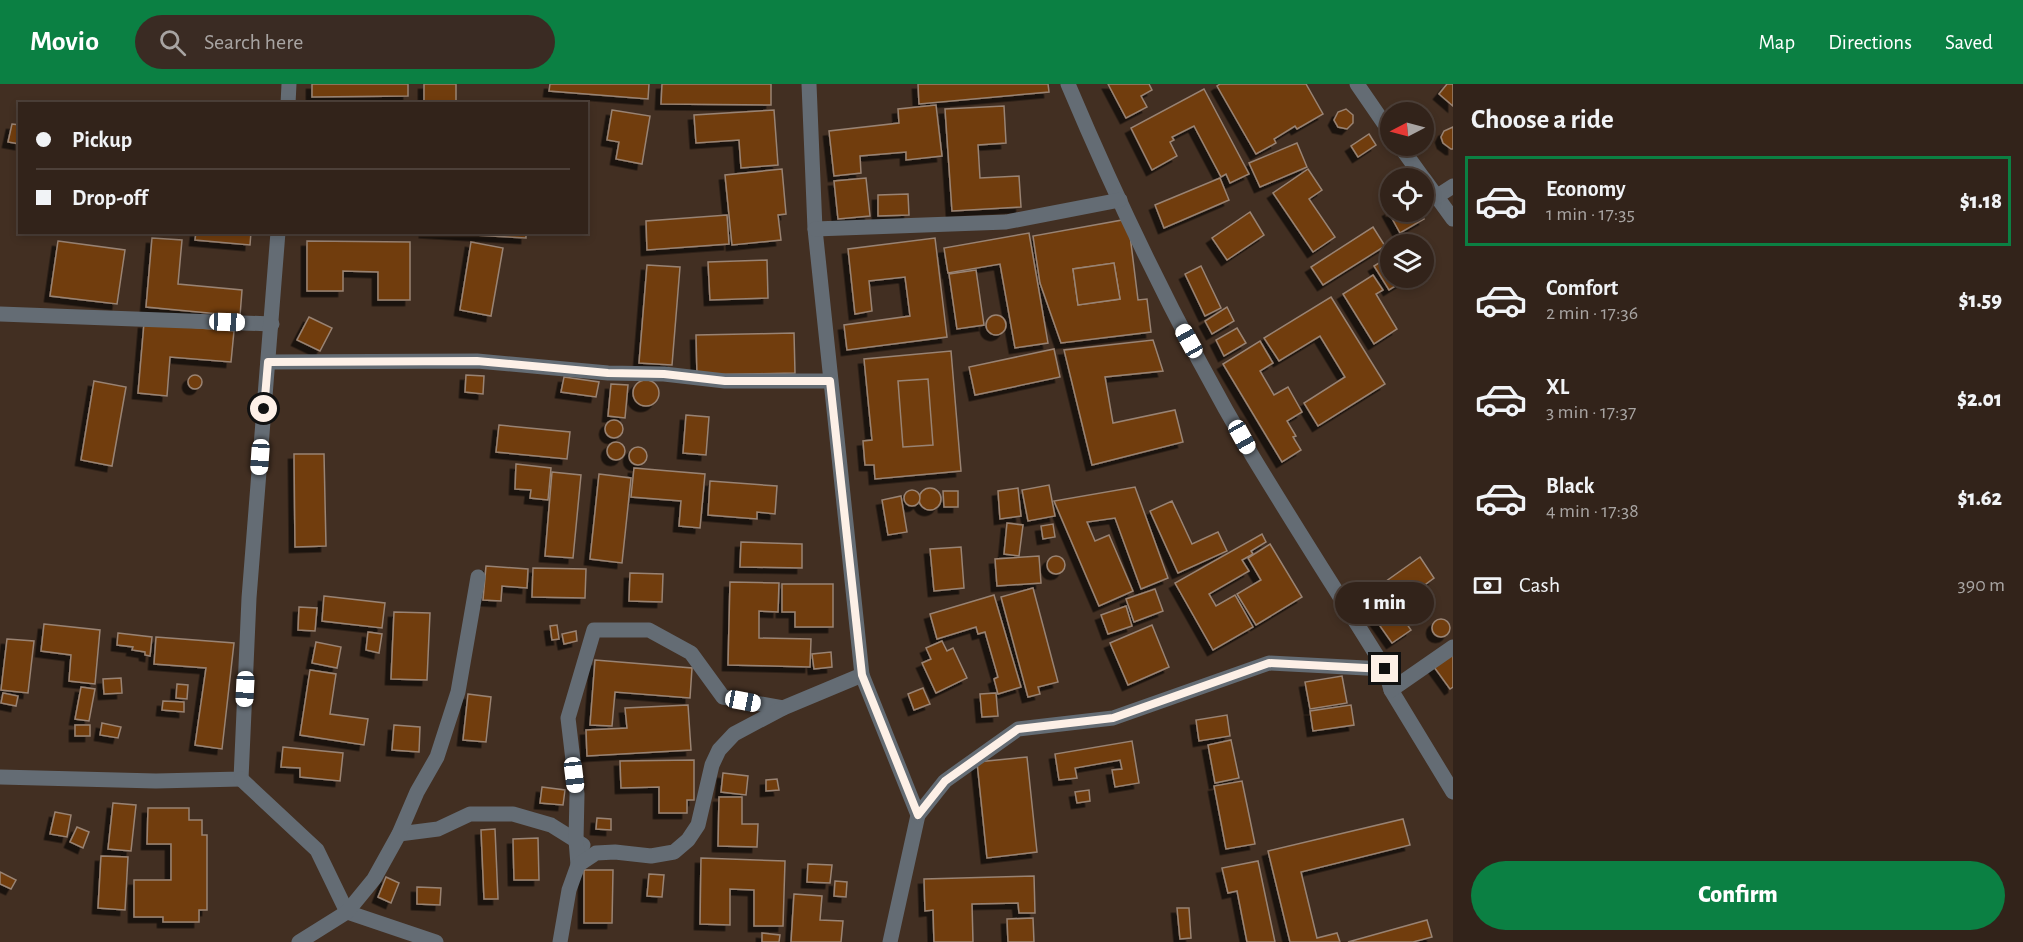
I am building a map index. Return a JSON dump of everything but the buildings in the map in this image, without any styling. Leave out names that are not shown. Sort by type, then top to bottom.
[{"type":"street","points":[[288,102],[289,84]]},
{"type":"street","points":[[809,84],[815,229],[862,675],[918,815]]},
{"type":"street","points":[[1068,84],[1092,142],[1179,322],[1253,456],[1385,669],[1391,690],[1453,792]]},
{"type":"street","points":[[1357,84],[1380,117]]},
{"type":"street","points":[[1436,197],[1453,186]]},
{"type":"street","points":[[1434,194],[1453,219]]},
{"type":"street","points":[[815,229],[1006,222],[1120,200]]},
{"type":"street","points":[[241,779],[249,598],[278,234]]},
{"type":"street","points":[[0,314],[272,324]]},
{"type":"street","points":[[268,362],[477,361],[608,373],[664,374],[725,381],[830,381]]},
{"type":"street","points":[[299,942],[347,912],[374,879],[437,757],[458,692],[478,577]]},
{"type":"street","points":[[560,942],[569,890],[578,865],[577,794],[568,718],[594,630],[649,630],[691,653],[723,697],[783,708]]},
{"type":"street","points":[[1391,690],[1453,647]]},
{"type":"street","points":[[890,942],[918,815],[945,781],[1018,729],[1113,718],[1269,663],[1385,669]]},
{"type":"street","points":[[578,865],[596,854],[615,852],[651,856],[674,852],[688,840],[698,825],[712,765],[719,750],[734,734],[783,708],[862,675]]},
{"type":"street","points":[[0,777],[156,781],[241,779],[317,850],[347,912],[436,942]]},
{"type":"street","points":[[399,834],[438,829],[470,814],[513,814],[551,825],[596,854]]},
{"type":"route","points":[[264,409],[268,362],[477,361],[608,373],[664,374],[725,381],[830,381],[862,675],[918,815],[945,781],[1018,729],[1113,718],[1269,663],[1385,669]]}]
